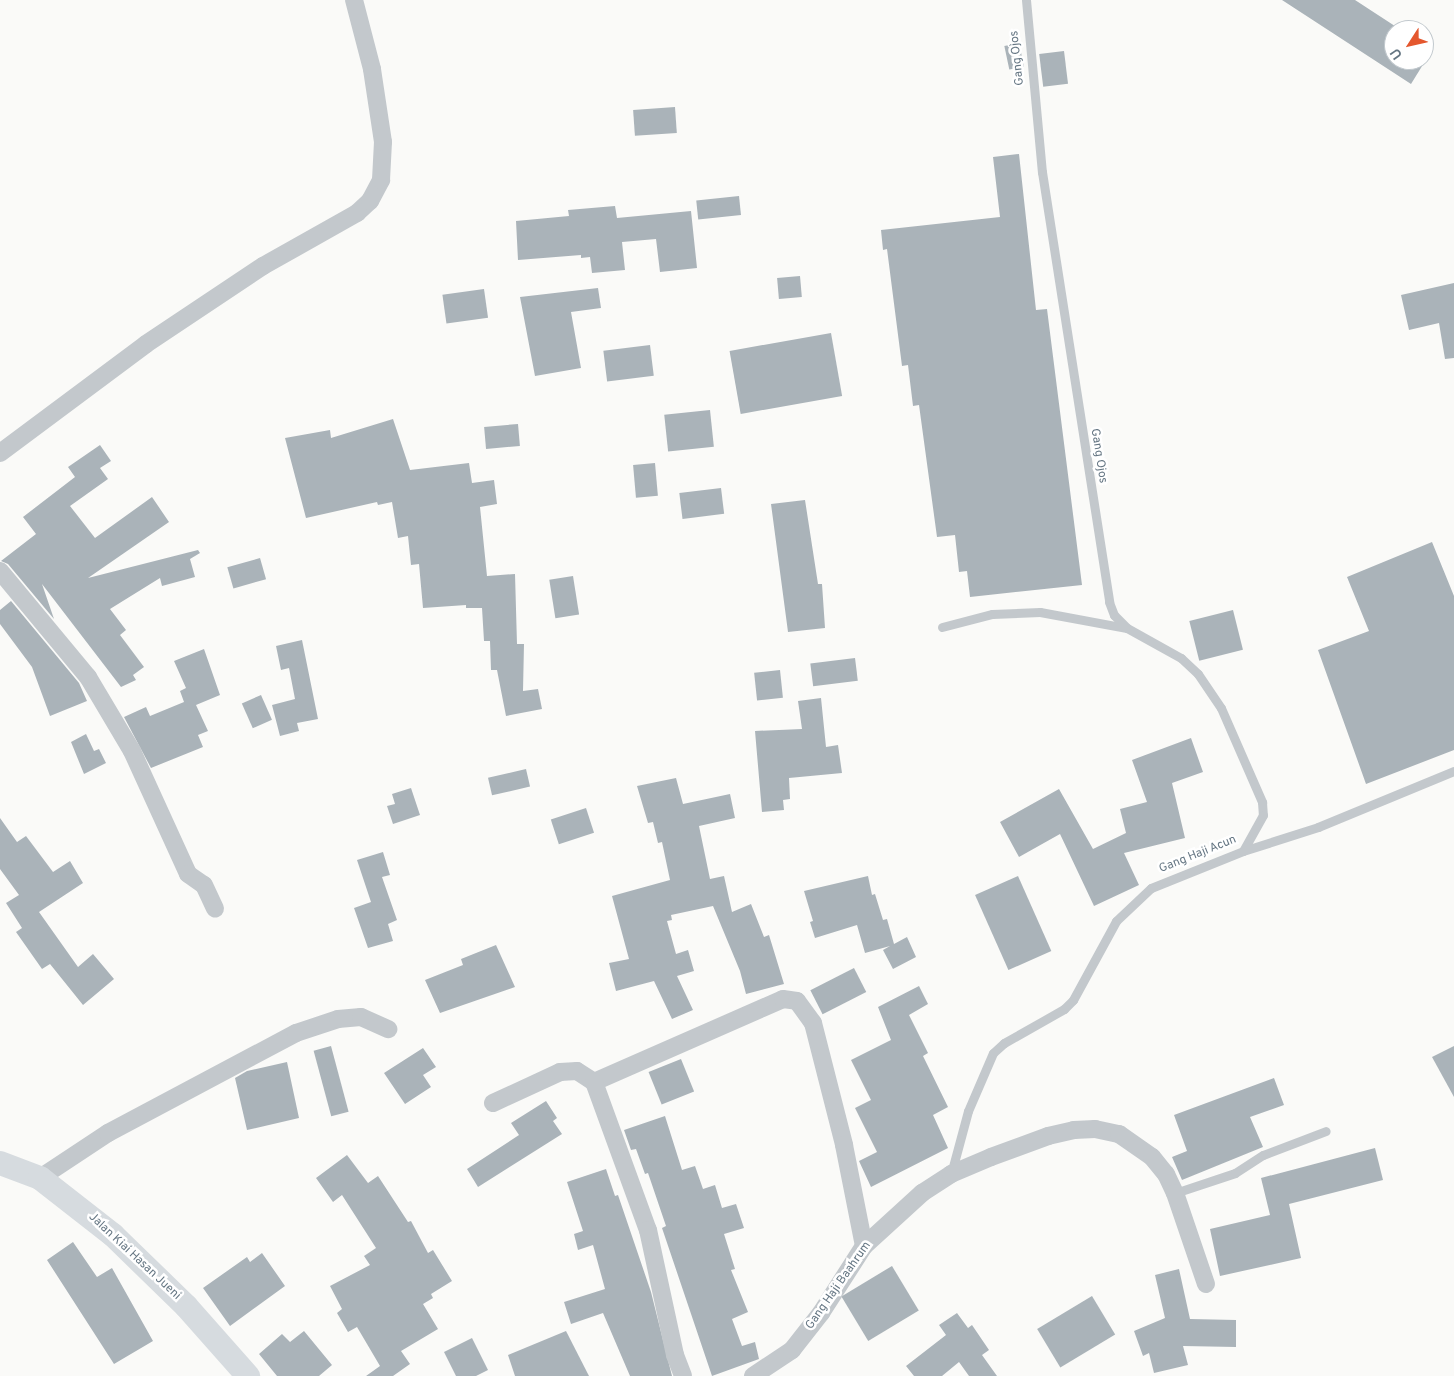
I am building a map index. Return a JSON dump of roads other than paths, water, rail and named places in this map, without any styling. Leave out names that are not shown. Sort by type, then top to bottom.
[{"type":"street","points":[[0,453],[146,344],[263,266],[357,213],[370,201],[381,180],[383,142],[372,69],[354,0]]},
{"type":"street","points":[[0,571],[88,677],[132,751],[188,874],[204,886],[214,908]]},
{"type":"street","points":[[594,1082],[782,999],[797,1001],[813,1023],[844,1145],[864,1246]]},
{"type":"street","points":[[40,1178],[108,1134],[296,1034],[338,1019],[361,1017],[388,1029]]},
{"type":"street","points":[[493,1103],[560,1072],[577,1071],[594,1082],[600,1091],[648,1230],[675,1355],[683,1376]]},
{"type":"street","name":"Gang Haji Baahrum","points":[[753,1376],[792,1350],[821,1313],[864,1246],[896,1214],[951,1174],[1048,1136],[1096,1129],[1119,1134],[1152,1157],[1166,1174],[1175,1193],[1206,1284]]},
{"type":"street","name":"Jalan Kiai Hasan Jueni","points":[[0,1163],[40,1178],[141,1260],[248,1376]]},
{"type":"lane","name":"Gang Ojos","points":[[1026,0],[1042,172],[1069,356],[1109,602],[1114,615],[1127,628],[1181,658],[1198,674],[1221,708],[1262,802],[1263,815],[1243,851]]},
{"type":"lane","points":[[942,627],[992,614],[1040,612],[1127,628]]},
{"type":"lane","name":"Gang Haji Acun","points":[[951,1174],[968,1111],[993,1054],[1004,1043],[1064,1010],[1073,1000],[1116,921],[1143,894],[1178,875],[1243,851],[1318,827],[1454,771]]},
{"type":"lane","points":[[1175,1193],[1235,1174],[1263,1155],[1326,1131]]}]
